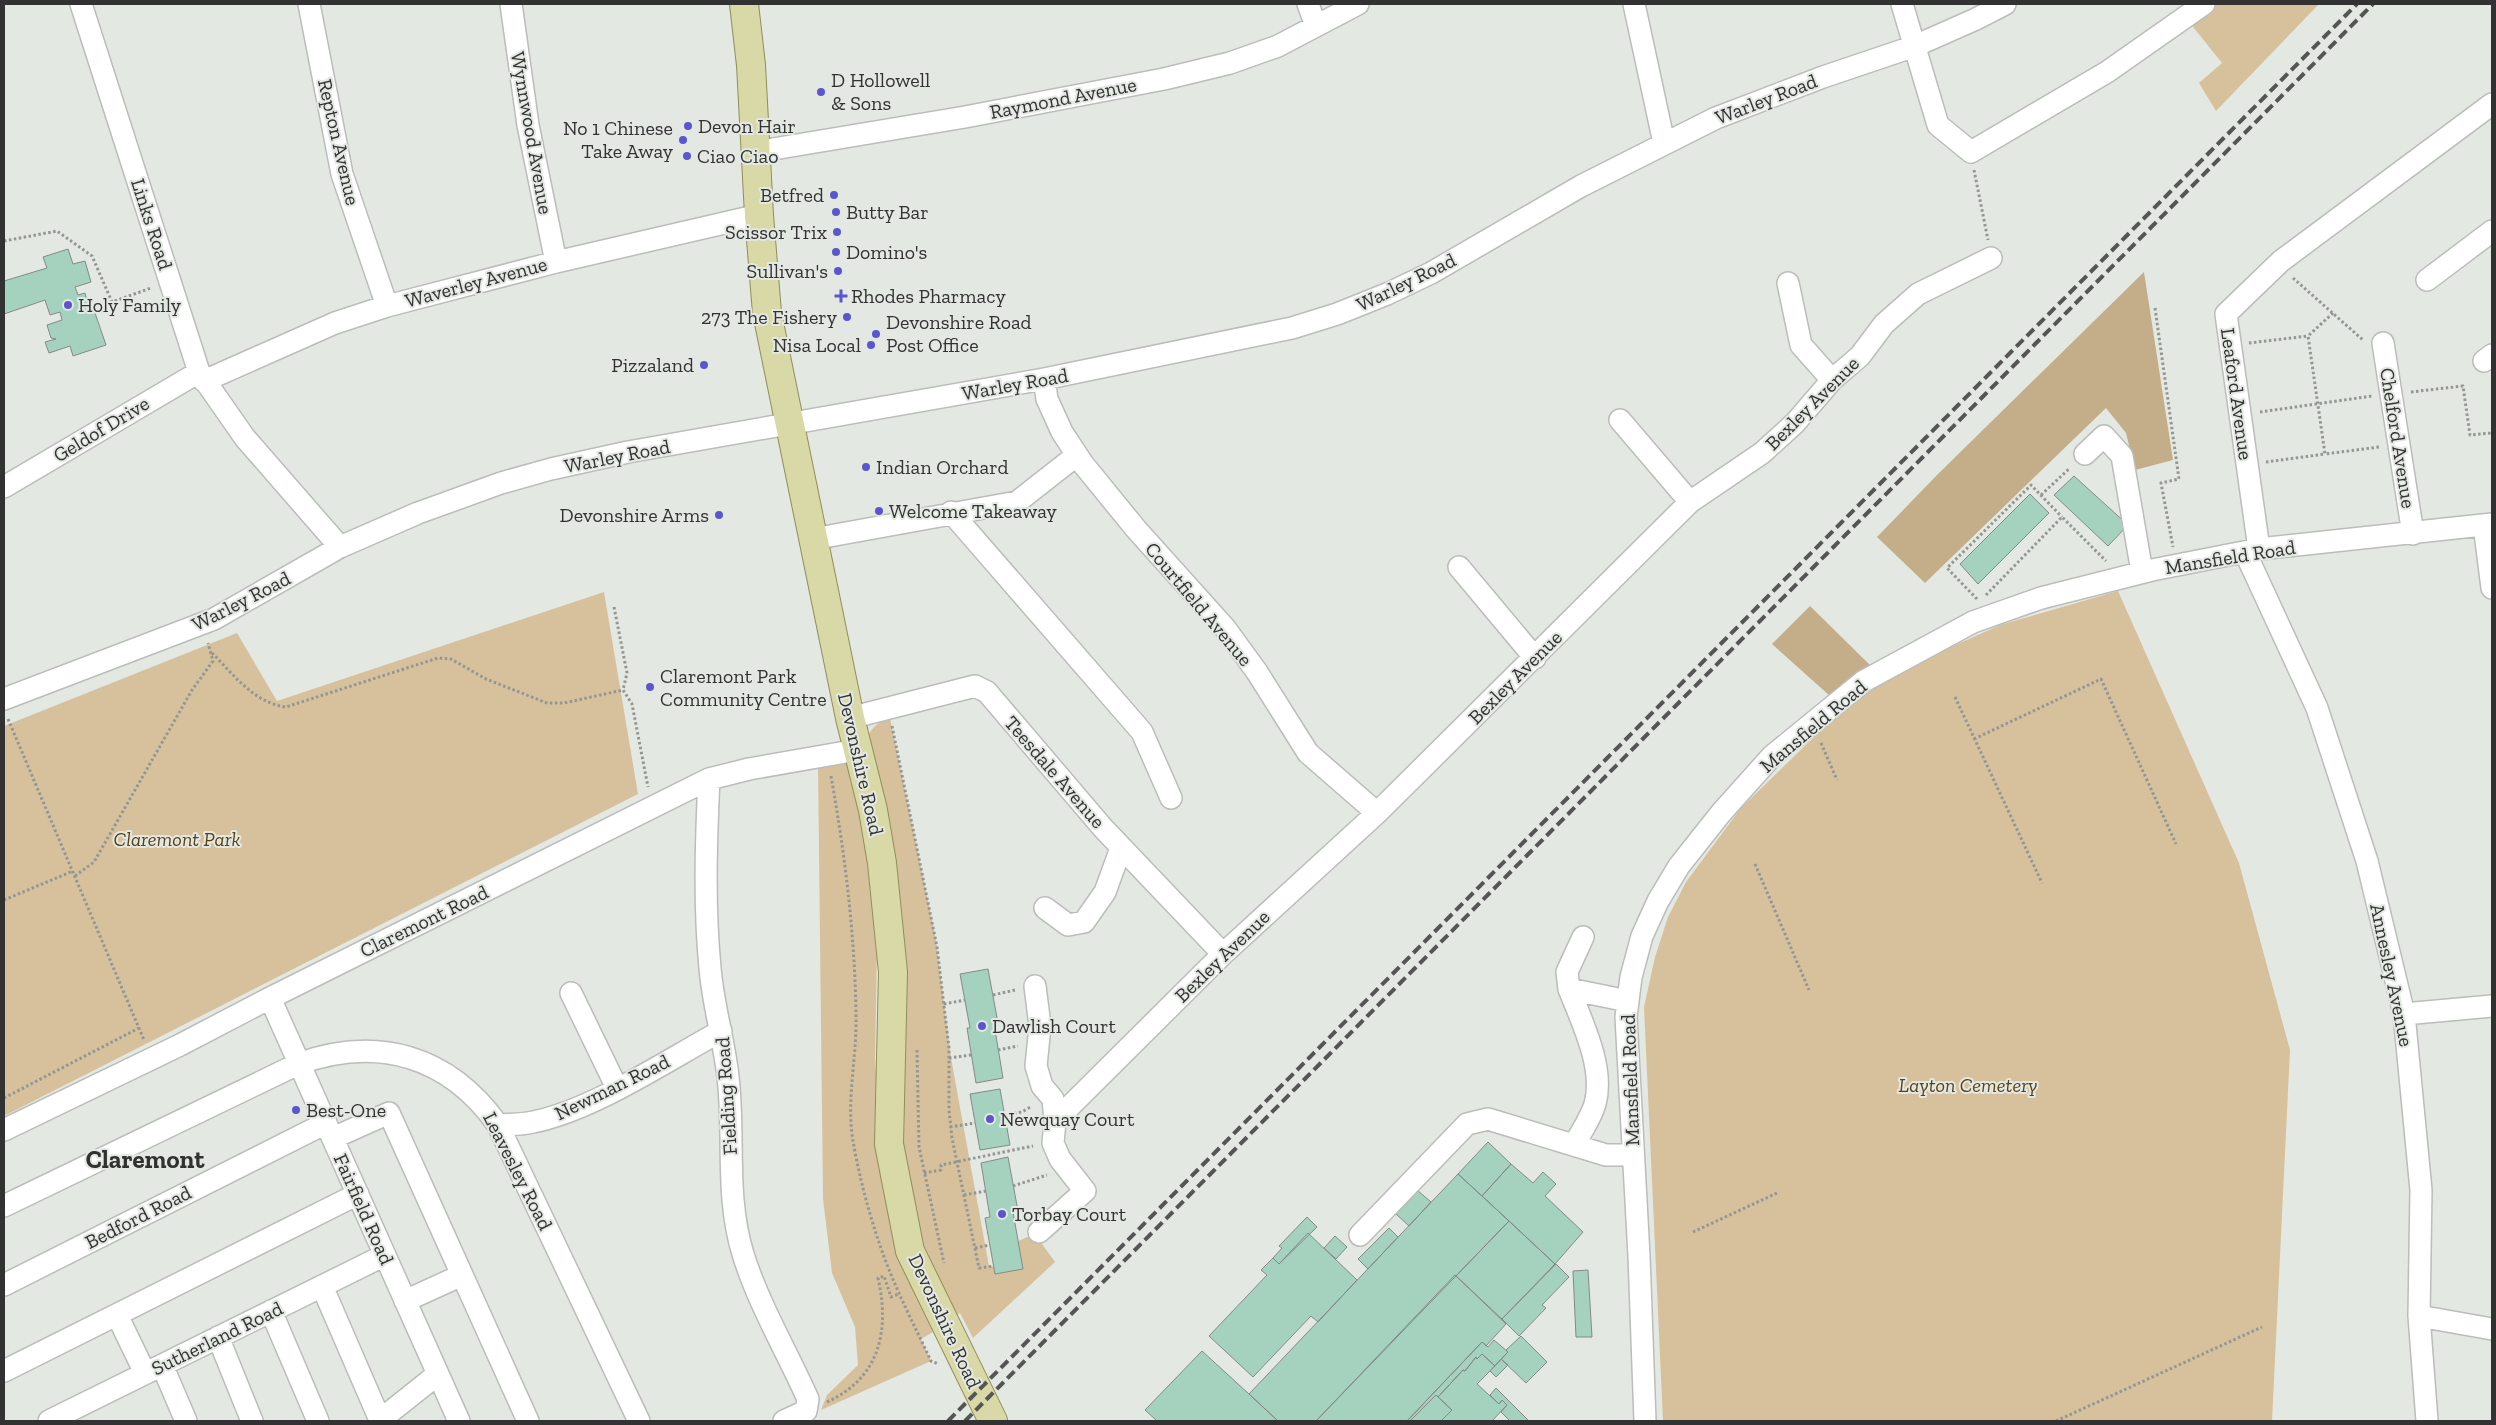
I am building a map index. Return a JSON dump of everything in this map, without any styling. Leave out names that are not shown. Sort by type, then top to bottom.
[{"type":"main road","name":"Devonshire Road","points":[[744,4],[751,66],[759,215],[767,313],[788,424],[850,718],[873,810],[890,941],[893,972],[888,1144],[914,1260],[993,1421]]},
{"type":"street","name":"Links Road","points":[[81,4],[201,376],[245,438],[340,547]]},
{"type":"street","name":"Repton Avenue","points":[[309,4],[342,174],[387,306]]},
{"type":"street","name":"Wynnwood Avenue","points":[[511,4],[528,125],[556,262]]},
{"type":"street","points":[[1308,4],[1316,26]]},
{"type":"street","name":"Raymond Avenue","points":[[755,152],[965,117],[1173,77],[1230,63],[1278,46],[1358,4]]},
{"type":"street","points":[[1634,4],[1664,143]]},
{"type":"street","points":[[1902,4],[1938,125],[1971,152],[2107,72],[2204,4]]},
{"type":"street","name":"Warley Road","points":[[5,708],[214,619],[340,547],[461,497],[551,469],[628,452],[1044,379],[1292,328],[1337,314],[1387,294],[1431,273],[1581,186],[1664,143],[1762,99],[1914,46],[2005,4]]},
{"type":"street","points":[[2279,263],[2492,104]]},
{"type":"street","name":"Waverley Avenue","points":[[201,376],[335,323],[387,306],[556,262],[759,215]]},
{"type":"street","points":[[2427,280],[2492,231]]},
{"type":"street","name":"Bexley Avenue","points":[[1055,1120],[1223,954],[1377,813],[1690,502],[1762,453],[1795,423],[1832,380],[1860,356],[1884,324],[1918,294],[1991,258]]},
{"type":"street","name":"Leaford Avenue","points":[[2252,551],[2247,464],[2226,314],[2279,263]]},
{"type":"street","points":[[1788,283],[1801,345],[1832,380]]},
{"type":"street","name":"Chelford Avenue","points":[[2384,350],[2413,534]]},
{"type":"street","name":"Geldof Drive","points":[[4,487],[201,376]]},
{"type":"street","name":"Courtfield Avenue","points":[[1044,379],[1047,399],[1062,432],[1077,454],[1136,529],[1225,628],[1262,679],[1308,753],[1377,813]]},
{"type":"street","points":[[1620,420],[1690,502]]},
{"type":"street","points":[[2085,454],[2104,436],[2122,456],[2142,572]]},
{"type":"street","points":[[813,539],[951,512],[1017,502],[1077,454]]},
{"type":"street","points":[[951,512],[1142,732],[1171,798]]},
{"type":"street","points":[[2488,525],[2492,588]]},
{"type":"street","name":"Mansfield Road","points":[[1645,1421],[1626,1017],[1631,978],[1642,936],[1658,902],[1679,866],[1721,812],[1772,756],[1864,681],[1973,622],[2041,598],[2142,572],[2252,551],[2488,525]]},
{"type":"street","name":"Annesley Avenue","points":[[2252,551],[2317,708],[2367,861],[2404,1014],[2421,1190],[2419,1316],[2427,1421]]},
{"type":"street","points":[[1459,567],[1535,658]]},
{"type":"street","name":"Teesdale Avenue","points":[[850,718],[975,686],[987,692],[1121,848],[1223,954]]},
{"type":"street","name":"Claremont Road","points":[[4,1130],[180,1045],[270,998],[709,779],[749,769],[857,750]]},
{"type":"street","name":"Fielding Road","points":[[709,779],[705,853],[706,921],[710,970],[728,1077],[734,1217],[743,1254],[807,1405]]},
{"type":"street","points":[[1045,908],[1068,926],[1084,922],[1104,892],[1121,848]]},
{"type":"street","points":[[1574,1145],[1594,1105],[1596,1095],[1595,1061],[1568,989],[1567,972],[1583,937]]},
{"type":"street","points":[[1035,986],[1040,1026],[1036,1066],[1042,1086],[1053,1099],[1057,1151],[1085,1191],[1039,1232]]},
{"type":"street","points":[[1568,989],[1628,1001]]},
{"type":"street","points":[[570,992],[618,1088]]},
{"type":"street","name":"Fairfield Road","points":[[270,998],[459,1421]]},
{"type":"street","points":[[2404,1014],[2492,1006]]},
{"type":"street","name":"Newman Road","points":[[498,1125],[531,1123],[558,1116],[618,1088],[721,1031]]},
{"type":"street","name":"Leavesley Road","points":[[4,1206],[298,1064],[341,1051],[396,1053],[419,1060],[442,1070],[462,1084],[483,1103],[498,1125],[639,1421]]},
{"type":"street","name":"Bedford Road","points":[[4,1285],[329,1131],[389,1113],[462,1275]]},
{"type":"street","points":[[1360,1236],[1466,1124],[1488,1119],[1606,1155],[1633,1155]]},
{"type":"street","points":[[4,1371],[358,1194]]},
{"type":"street","name":"Sutherland Road","points":[[49,1421],[385,1255]]},
{"type":"street","points":[[405,1301],[462,1275],[528,1421]]},
{"type":"street","points":[[322,1286],[380,1421],[438,1374]]},
{"type":"street","points":[[271,1311],[318,1421]]},
{"type":"street","points":[[117,1314],[186,1421]]},
{"type":"street","points":[[2419,1316],[2492,1329]]},
{"type":"street","points":[[218,1338],[252,1421]]},
{"type":"street","points":[[784,1421],[807,1405]]},
{"type":"path","points":[[1971,152],[1991,258]]},
{"type":"path","points":[[4,241],[57,231],[92,256],[112,302],[171,280]]},
{"type":"path","points":[[2279,263],[2332,312],[2384,350]]},
{"type":"path","points":[[2155,308],[2180,479],[2161,483],[2176,565]]},
{"type":"path","points":[[2230,345],[2308,336],[2332,312]]},
{"type":"path","points":[[2308,336],[2325,454]]},
{"type":"path","points":[[2240,415],[2390,393],[2463,386],[2470,435],[2492,433]]},
{"type":"path","points":[[2247,464],[2398,444]]},
{"type":"path","points":[[2041,495],[2085,454]]},
{"type":"path","points":[[2062,517],[1979,602],[1947,568],[2031,485],[2098,554]]},
{"type":"path","points":[[614,607],[627,672],[623,690],[632,704],[651,808]]},
{"type":"path","points":[[75,876],[94,862],[192,690],[213,661],[212,653],[201,624]]},
{"type":"path","points":[[212,653],[260,700],[271,705],[286,708],[438,658],[451,658],[486,679],[547,703],[564,703],[623,690]]},
{"type":"path","points":[[1974,739],[2101,679],[2176,844]]},
{"type":"path","points":[[1955,697],[2042,883]]},
{"type":"path","points":[[5,708],[146,1045],[147,1060]]},
{"type":"path","points":[[888,709],[937,947],[949,1058],[950,1127],[956,1162],[980,1268],[994,1266]]},
{"type":"path","points":[[1820,742],[1837,780]]},
{"type":"path","points":[[828,755],[844,851],[853,942],[856,1018],[850,1108],[853,1139],[864,1192],[889,1270],[931,1361],[938,1364],[941,1370]]},
{"type":"path","points":[[1755,864],[1809,990]]},
{"type":"path","points":[[4,900],[73,871]]},
{"type":"path","points":[[944,1004],[965,1000]]},
{"type":"path","points":[[4,1098],[139,1028]]},
{"type":"path","points":[[949,1058],[971,1056]]},
{"type":"path","points":[[918,1068],[917,1117],[924,1173],[944,1265]]},
{"type":"path","points":[[1004,1115],[1022,1112],[1037,1103],[1042,1086]]},
{"type":"path","points":[[950,1127],[975,1123]]},
{"type":"path","points":[[924,1173],[941,1170],[941,1165],[956,1162],[1057,1151],[1047,1175],[1013,1186]]},
{"type":"path","points":[[964,1195],[986,1191]]},
{"type":"path","points":[[1693,1232],[1778,1193]]},
{"type":"path","points":[[975,1248],[990,1245]]},
{"type":"path","points":[[807,1405],[842,1395],[861,1378],[874,1358],[882,1334],[884,1303],[878,1278],[884,1276],[891,1297],[899,1294]]},
{"type":"path","points":[[2056,1421],[2262,1327]]},
{"type":"green space","points":[[2213,4],[2319,4],[2216,111],[2199,83],[2222,63],[2190,23]]},
{"type":"green space","name":"Layton Cemetery","points":[[2118,591],[2239,863],[2290,1050],[2272,1421],[1663,1421],[1644,1007],[1655,957],[1668,917],[1686,882],[1741,808],[1817,734],[1870,688],[1929,657],[2000,625]]},
{"type":"green space","name":"Claremont Park","points":[[604,592],[638,794],[4,1116],[4,726],[237,633],[277,701]]},
{"type":"green space","points":[[890,718],[936,940],[951,1058],[989,1266],[1023,1269],[1018,1241],[1035,1234],[1055,1262],[973,1338],[960,1313],[945,1324],[910,1251],[859,758],[869,734],[877,725]]},
{"type":"green space","points":[[847,760],[870,860],[877,950],[875,1059],[881,1151],[901,1265],[933,1332],[921,1339],[931,1361],[821,1410],[827,1395],[858,1365],[855,1327],[832,1273],[823,1199],[818,765]]},
{"type":"shaded area","points":[[2144,272],[2173,460],[2135,470],[2126,433],[2106,408],[1925,583],[1877,537],[1937,475]]},
{"type":"shaded area","points":[[1810,606],[1872,667],[1830,696],[1772,644]]},
{"type":"building","name":"Holy Family","points":[[68,249],[73,264],[85,261],[91,282],[75,287],[78,295],[85,293],[90,311],[94,310],[106,345],[73,356],[70,346],[49,353],[45,342],[56,339],[51,338],[47,325],[62,320],[60,312],[50,315],[45,300],[4,314],[4,281],[47,268],[43,257]]},
{"type":"building","points":[[2074,476],[2128,525],[2108,546],[2054,495]]},
{"type":"building","points":[[2030,494],[2049,513],[1978,584],[1960,564]]},
{"type":"building","name":"Dawlish Court","points":[[988,969],[998,1023],[994,1024],[1003,1078],[976,1083],[967,1028],[970,1028],[960,974]]},
{"type":"building","name":"Newquay Court","points":[[1000,1089],[1010,1145],[980,1150],[970,1094]]},
{"type":"building","points":[[1488,1142],[1511,1164],[1482,1196],[1458,1174]]},
{"type":"building","name":"Torbay Court","points":[[1008,1157],[1018,1211],[1013,1212],[1023,1269],[995,1274],[985,1218],[990,1217],[981,1163]]},
{"type":"building","points":[[1511,1164],[1533,1183],[1543,1172],[1556,1184],[1545,1196],[1583,1232],[1555,1264],[1482,1196]]},
{"type":"building","points":[[1458,1174],[1509,1221],[1316,1421],[1278,1421],[1249,1394]]},
{"type":"building","points":[[1417,1190],[1431,1202],[1409,1226],[1396,1214]]},
{"type":"building","points":[[1307,1217],[1317,1227],[1279,1264],[1273,1258],[1282,1248],[1279,1246]]},
{"type":"building","points":[[1509,1221],[1555,1264],[1502,1319],[1456,1276]]},
{"type":"building","points":[[1389,1228],[1398,1237],[1368,1269],[1358,1259]]},
{"type":"building","points":[[1308,1233],[1357,1280],[1318,1322],[1311,1316],[1253,1377],[1209,1336],[1267,1275],[1261,1270],[1273,1258],[1279,1264]]},
{"type":"building","points":[[1335,1236],[1347,1247],[1336,1259],[1324,1248]]},
{"type":"building","points":[[1556,1264],[1569,1277],[1542,1305],[1546,1308],[1519,1336],[1502,1319]]},
{"type":"building","points":[[1588,1270],[1592,1337],[1576,1337],[1573,1271]]},
{"type":"building","points":[[1455,1275],[1506,1324],[1486,1346],[1482,1342],[1407,1421],[1316,1421]]},
{"type":"building","points":[[1521,1336],[1547,1362],[1526,1383],[1501,1359],[1508,1352],[1506,1350]]},
{"type":"building","points":[[1494,1340],[1508,1352],[1495,1366],[1482,1354],[1477,1359],[1476,1357],[1465,1371],[1463,1370],[1438,1397],[1436,1395],[1410,1421],[1407,1421],[1482,1342],[1488,1347]]},
{"type":"building","points":[[1202,1351],[1278,1421],[1157,1421],[1145,1410]]},
{"type":"building","points":[[1482,1354],[1495,1366],[1477,1384],[1499,1404],[1502,1400],[1507,1405],[1492,1421],[1441,1421],[1452,1410],[1438,1397],[1463,1370],[1465,1371],[1476,1357],[1477,1359]]},
{"type":"building","points":[[1501,1359],[1508,1365],[1496,1377],[1490,1371]]},
{"type":"building","points":[[1496,1388],[1529,1421],[1510,1421],[1501,1412],[1507,1405],[1502,1400],[1499,1404],[1490,1395]]},
{"type":"building","points":[[1436,1395],[1452,1410],[1441,1421],[1410,1421]]},
{"type":"railway","points":[[948,1421],[2357,4]]},
{"type":"railway","points":[[965,1421],[2373,4]]},
{"type":"place","name":"D Hollowell & Sons","points":[[821,92]]},
{"type":"place","name":"Devon Hair","points":[[688,126]]},
{"type":"place","name":"No 1 Chinese Take Away","points":[[683,140]]},
{"type":"place","name":"Ciao Ciao","points":[[687,156]]},
{"type":"place","name":"Betfred","points":[[834,195]]},
{"type":"place","name":"Butty Bar","points":[[836,212]]},
{"type":"place","name":"Scissor Trix","points":[[837,232]]},
{"type":"place","name":"Domino's","points":[[836,252]]},
{"type":"place","name":"Sullivan's","points":[[838,271]]},
{"type":"place","name":"Rhodes Pharmacy","points":[[841,296]]},
{"type":"place","name":"Holy Family","points":[[68,305]]},
{"type":"place","name":"273 The Fishery","points":[[847,317]]},
{"type":"place","name":"Devonshire Road Post Office","points":[[876,334]]},
{"type":"place","name":"Nisa Local","points":[[871,345]]},
{"type":"place","name":"Pizzaland","points":[[704,365]]},
{"type":"place","name":"Indian Orchard","points":[[866,467]]},
{"type":"place","name":"Welcome Takeaway","points":[[879,511]]},
{"type":"place","name":"Devonshire Arms","points":[[719,515]]},
{"type":"place","name":"Claremont Park Community Centre","points":[[650,687]]},
{"type":"place","name":"Dawlish Court","points":[[982,1026]]},
{"type":"place","name":"Best-One","points":[[296,1110]]},
{"type":"place","name":"Newquay Court","points":[[990,1119]]},
{"type":"place","name":"Torbay Court","points":[[1002,1214]]},
{"type":"district","name":"Claremont","points":[[145,1159]]}]
